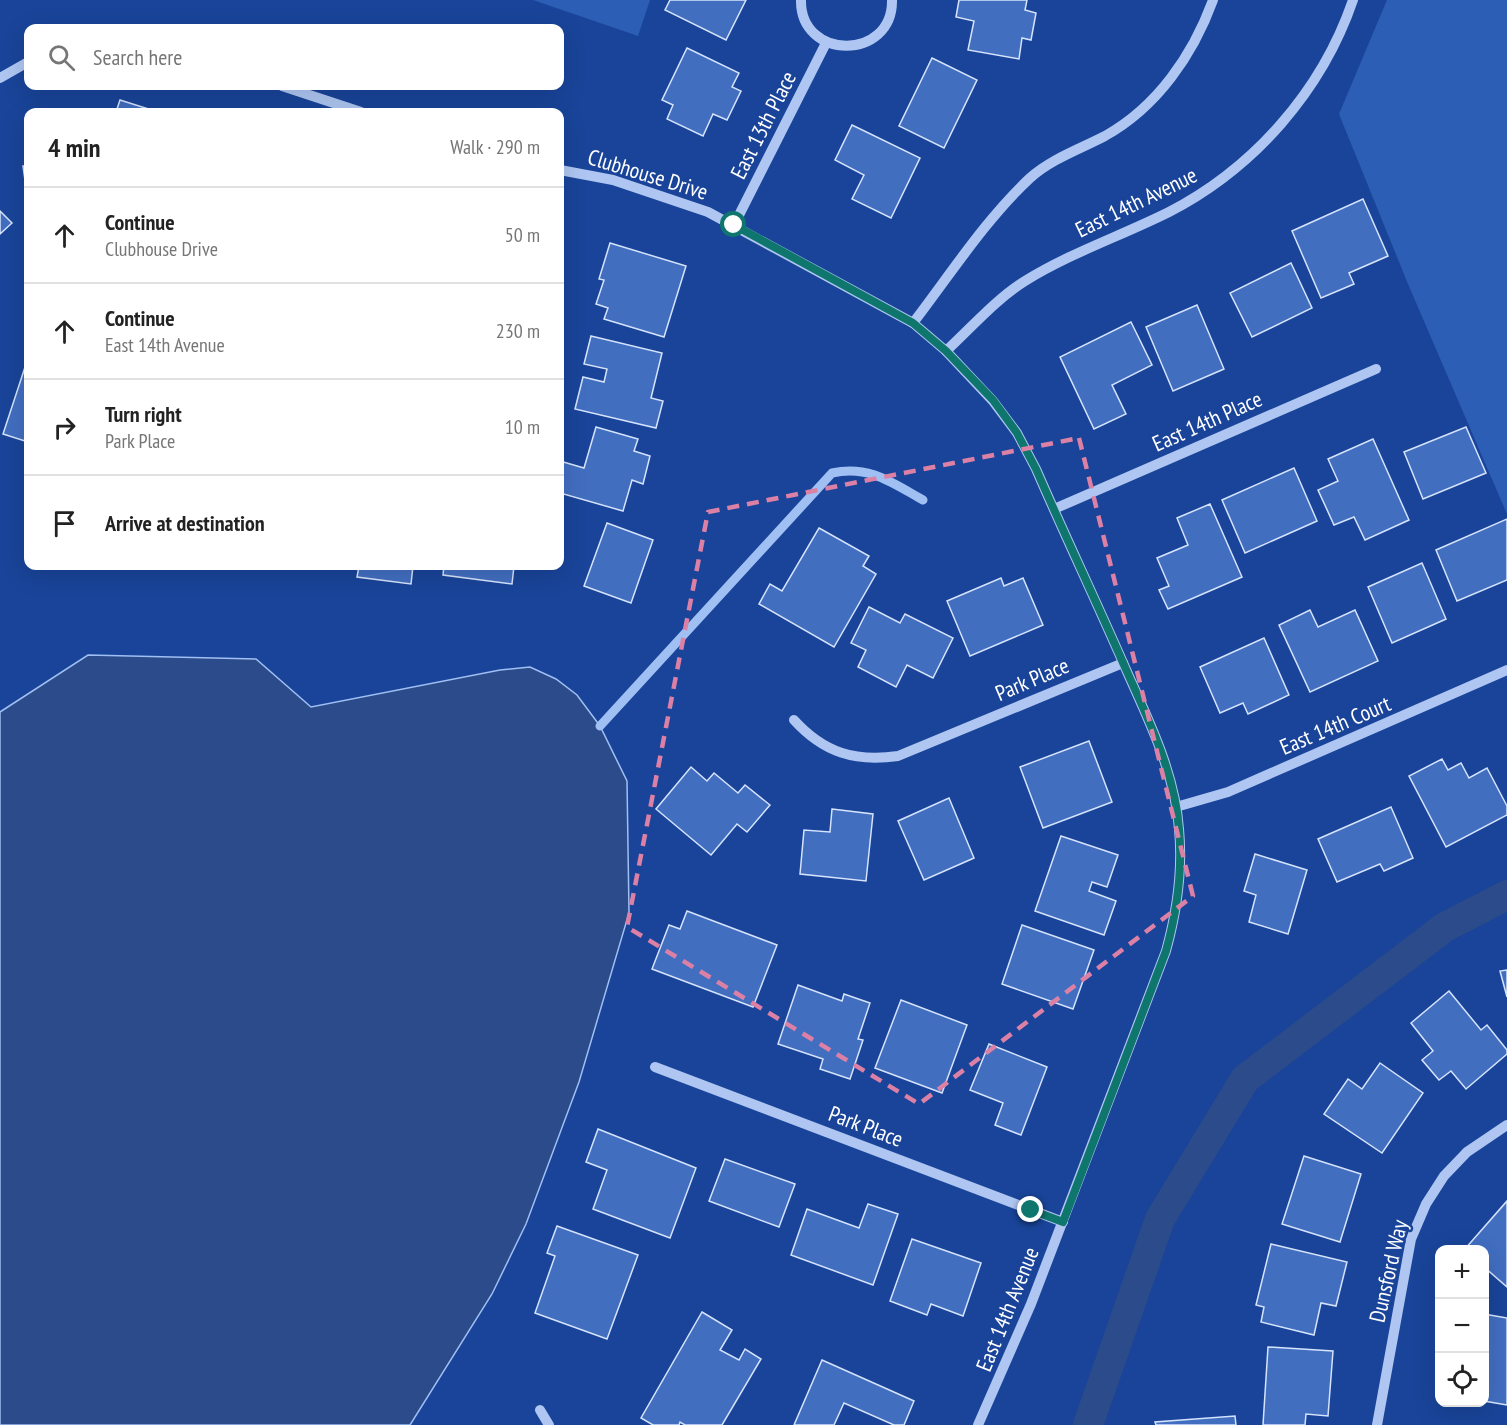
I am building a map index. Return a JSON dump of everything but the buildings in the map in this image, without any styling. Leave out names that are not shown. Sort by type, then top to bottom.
[{"type":"street","points":[[801,0],[803,17],[812,31],[826,43],[843,47],[858,46],[874,38],[886,24],[892,0]]},
{"type":"street","points":[[913,323],[1013,195],[1032,176],[1056,160],[1107,134],[1147,105],[1171,78],[1190,50],[1213,0]]},
{"type":"street","name":"East 14th Avenue","points":[[946,351],[1022,283],[1059,261],[1168,212],[1207,190],[1249,157],[1288,116],[1312,82],[1333,48],[1353,0]]},
{"type":"street","name":"East 13th Place","points":[[734,225],[826,43]]},
{"type":"street","points":[[0,78],[24,64]]},
{"type":"street","points":[[294,90],[349,108]]},
{"type":"street","name":"Clubhouse Drive","points":[[564,171],[613,180],[682,202],[734,225],[913,323]]},
{"type":"street","name":"East 14th Avenue","points":[[913,323],[946,351],[993,400],[1017,433],[1054,509],[1153,730],[1169,776],[1176,807],[1181,865],[1176,914],[1166,951],[1031,1304],[978,1425]]},
{"type":"street","name":"East 14th Place","points":[[1054,509],[1376,369]]},
{"type":"street","name":"Park Place","points":[[794,720],[804,731],[831,748],[852,757],[873,759],[898,756],[1124,663]]},
{"type":"street","name":"East 14th Court","points":[[1176,807],[1228,792],[1507,670]]},
{"type":"street","name":"Park Place","points":[[655,1067],[1063,1222]]},
{"type":"street","name":"Dunsford Way","points":[[1377,1425],[1411,1239],[1425,1204],[1444,1176],[1467,1152],[1507,1125]]},
{"type":"street","points":[[540,1410],[549,1425]]},
{"type":"highlighted area","points":[[1079,438],[1193,896],[919,1104],[627,927],[708,512]]},
{"type":"shaded area","points":[[533,0],[650,0],[638,36]]},
{"type":"shaded area","points":[[1387,0],[1507,0],[1507,514],[1408,284],[1339,114]]},
{"type":"shaded area","points":[[88,655],[256,659],[311,707],[500,670],[530,667],[556,679],[577,695],[600,726],[627,781],[629,913],[579,1082],[526,1224],[492,1294],[410,1425],[0,1425],[0,712]]},
{"type":"waterway","points":[[600,726],[832,473],[845,471],[869,473],[890,481],[923,500]]},
{"type":"waterway","points":[[1088,1425],[1160,1219],[1245,1079],[1445,927],[1507,895]]},
{"type":"route","points":[[734,225],[913,323],[946,351],[993,400],[1017,433],[1036,469],[1124,663],[1153,730],[1169,776],[1179,827],[1181,865],[1176,914],[1166,951],[1063,1222],[1031,1210]]}]
